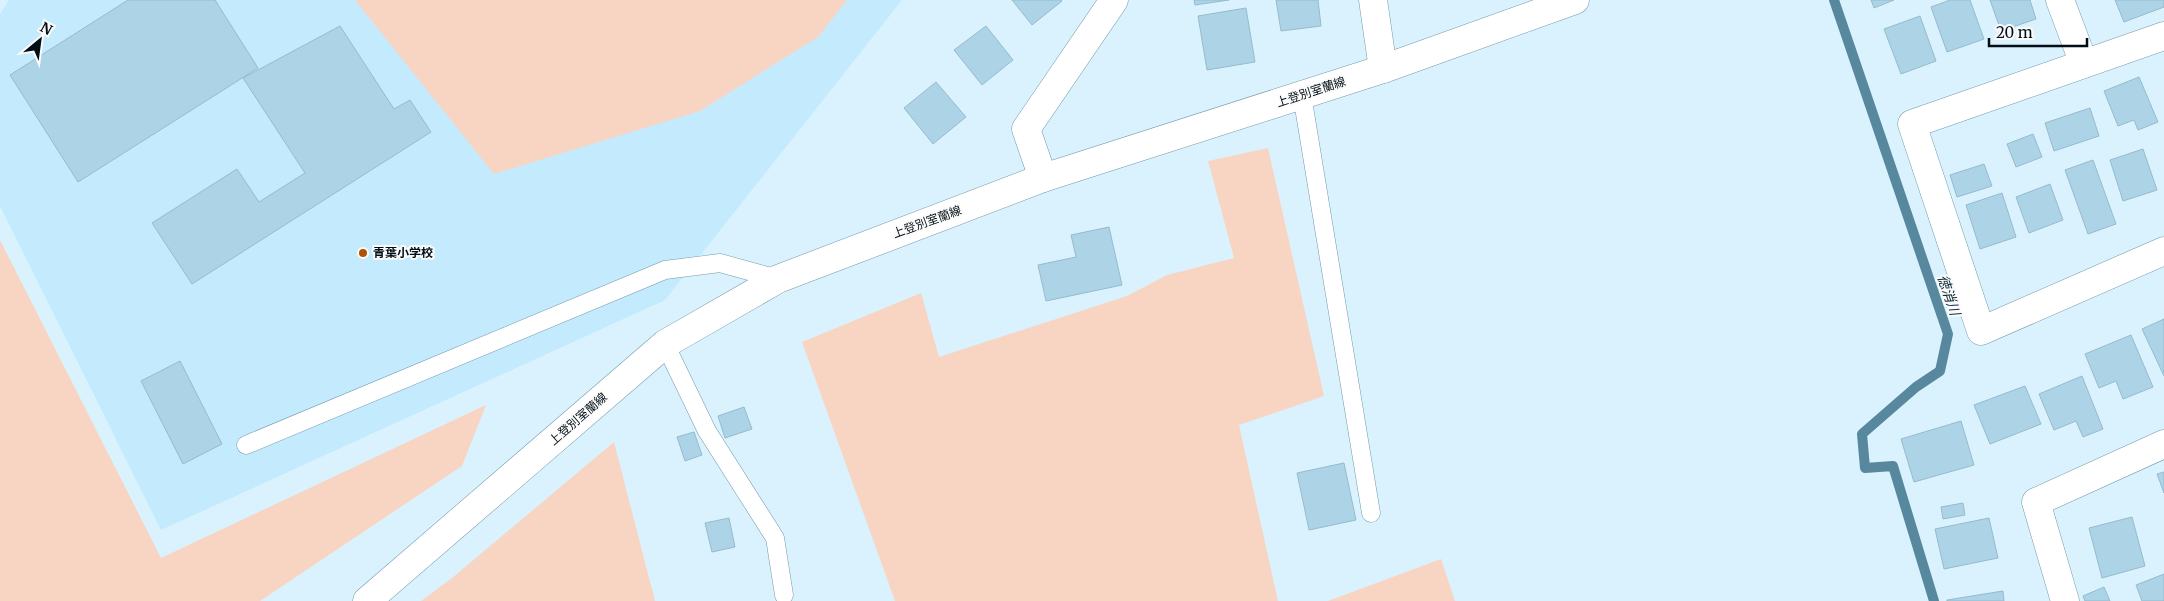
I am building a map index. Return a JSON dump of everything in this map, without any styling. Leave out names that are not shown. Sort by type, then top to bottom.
[{"type":"main road","points":[[1043,178],[1026,129],[1114,0]]},
{"type":"main road","points":[[1373,0],[1383,69]]},
{"type":"main road","points":[[2060,0],[2084,64]]},
{"type":"main road","name":"上登別室蘭線","points":[[367,601],[665,344],[778,279],[1043,178],[1383,69],[1566,2]]},
{"type":"main road","points":[[2164,36],[1912,124],[1981,331],[2164,251]]},
{"type":"main road","points":[[2065,601],[2036,502],[2164,444]]},
{"type":"lane","points":[[1302,95],[1371,513]]},
{"type":"lane","points":[[246,445],[665,270],[720,263],[778,279]]},
{"type":"lane","points":[[665,344],[707,431],[775,538],[784,595]]},
{"type":"shaded area","name":"青葉小学校","points":[[9,0],[902,0],[665,300],[161,530],[0,206],[0,14]]},
{"type":"shaded area","points":[[355,0],[847,0],[818,37],[700,111],[494,174]]},
{"type":"shaded area","points":[[1268,148],[1324,396],[1239,425],[1278,601],[895,601],[802,342],[921,293],[939,357],[1127,296],[1167,275],[1234,258],[1208,161]]},
{"type":"shaded area","points":[[0,240],[161,558],[486,405],[462,466],[260,601],[0,601]]},
{"type":"shaded area","points":[[614,442],[655,601],[421,601],[452,578]]},
{"type":"shaded area","points":[[1441,559],[1455,601],[1328,601]]},
{"type":"building","points":[[128,0],[215,0],[258,68],[78,182],[10,75]]},
{"type":"building","points":[[1012,0],[1061,0],[1062,1],[1032,25]]},
{"type":"building","points":[[1194,0],[1229,0],[1195,5]]},
{"type":"building","points":[[1276,0],[1318,0],[1321,26],[1281,31]]},
{"type":"building","points":[[1871,0],[1894,0],[1874,8]]},
{"type":"building","points":[[1950,0],[1970,0],[1984,39],[1947,52],[1931,7]]},
{"type":"building","points":[[1990,0],[2030,0],[2036,19],[2001,31]]},
{"type":"building","points":[[2115,0],[2164,0],[2164,7],[2124,22]]},
{"type":"building","points":[[1246,8],[1255,62],[1207,70],[1198,16]]},
{"type":"building","points":[[1920,16],[1936,61],[1901,74],[1884,29]]},
{"type":"building","points":[[340,26],[394,109],[410,100],[431,132],[192,284],[152,223],[237,169],[259,202],[305,173],[243,78]]},
{"type":"building","points":[[986,26],[1013,60],[982,85],[954,50]]},
{"type":"building","points":[[2139,77],[2158,122],[2138,130],[2134,120],[2118,126],[2104,91]]},
{"type":"building","points":[[936,82],[966,117],[933,144],[904,108]]},
{"type":"building","points":[[2090,108],[2099,136],[2054,151],[2045,123]]},
{"type":"building","points":[[2033,134],[2042,157],[2016,167],[2007,144]]},
{"type":"building","points":[[2143,149],[2157,190],[2123,201],[2110,160]]},
{"type":"building","points":[[2093,160],[2116,224],[2088,234],[2065,170]]},
{"type":"building","points":[[1984,164],[1992,186],[1957,197],[1950,175]]},
{"type":"building","points":[[2050,184],[2063,220],[2029,233],[2016,197]]},
{"type":"building","points":[[2002,193],[2016,237],[1980,249],[1966,205]]},
{"type":"building","points":[[1109,227],[1122,285],[1046,301],[1038,265],[1076,257],[1071,235]]},
{"type":"building","points":[[2164,319],[2164,376],[2142,329]]},
{"type":"building","points":[[2131,335],[2153,387],[2123,399],[2116,381],[2099,388],[2085,354]]},
{"type":"building","points":[[180,361],[222,444],[183,464],[141,381]]},
{"type":"building","points":[[2082,376],[2103,429],[2083,437],[2076,421],[2054,430],[2039,394]]},
{"type":"building","points":[[2025,386],[2041,424],[1990,444],[1974,405]]},
{"type":"building","points":[[744,407],[752,429],[725,438],[718,416]]},
{"type":"building","points":[[1961,421],[1974,465],[1914,482],[1901,439]]},
{"type":"building","points":[[694,432],[702,455],[685,461],[677,437]]},
{"type":"building","points":[[1344,463],[1356,520],[1309,530],[1297,473]]},
{"type":"building","points":[[2164,472],[2164,493],[2157,474]]},
{"type":"building","points":[[1963,503],[1965,515],[1943,519],[1941,507]]},
{"type":"building","points":[[2132,517],[2145,566],[2102,578],[2089,528]]},
{"type":"building","points":[[729,518],[735,547],[712,552],[705,523]]},
{"type":"building","points":[[1989,518],[1998,558],[1944,569],[1935,529]]},
{"type":"building","points":[[2164,574],[2164,601],[2142,601],[2136,585]]},
{"type":"building","points":[[2104,587],[2110,601],[2085,601],[2083,596]]},
{"type":"building","points":[[2003,591],[2004,601],[1947,601],[1947,600]]},
{"type":"waterway","name":"徳消川","points":[[1834,0],[1948,334],[1940,371],[1916,387],[1862,434],[1865,468],[1893,466],[1934,601]]},
{"type":"place","name":"青葉小学校","points":[[363,253]]}]
